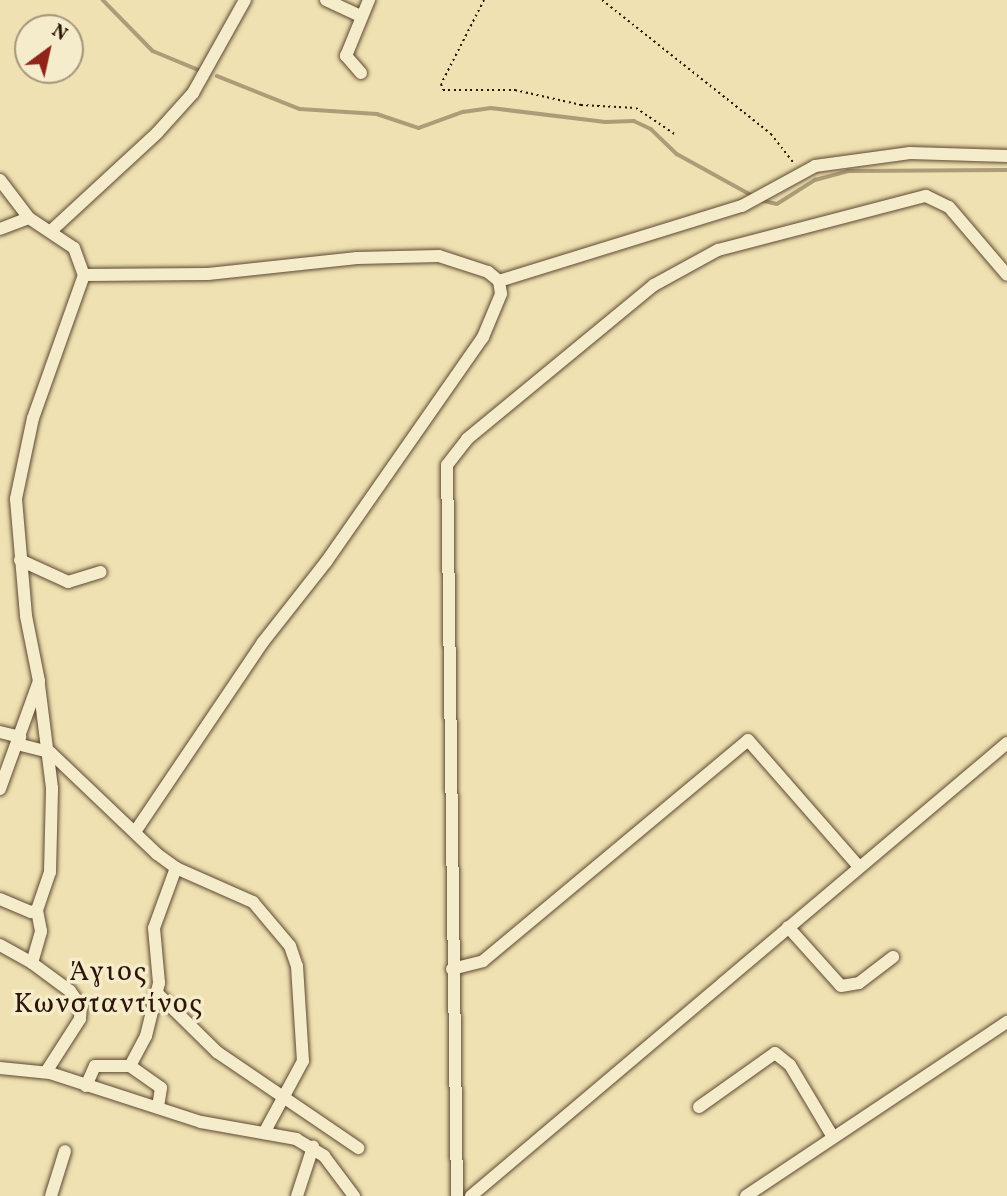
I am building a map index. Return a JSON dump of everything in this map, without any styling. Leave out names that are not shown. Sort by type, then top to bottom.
[{"type":"street","points":[[52,230],[157,133],[193,93],[213,64],[245,0]]},
{"type":"street","points":[[326,0],[361,16]]},
{"type":"street","points":[[361,73],[346,56],[369,0]]},
{"type":"street","points":[[84,275],[208,274],[417,255],[466,262],[499,281],[757,197],[799,173],[838,162],[910,153],[1007,156]]},
{"type":"street","points":[[0,180],[29,218],[52,230],[74,248],[84,275],[33,418],[16,499],[20,560],[50,752],[53,856],[37,909],[41,931],[38,954],[32,963]]},
{"type":"street","points":[[457,1196],[444,478],[455,453],[654,285],[718,250],[926,196],[949,207],[1007,275]]},
{"type":"street","points":[[0,229],[29,218]]},
{"type":"street","points":[[135,832],[263,642],[326,562],[483,337],[497,310],[499,281]]},
{"type":"street","points":[[20,560],[68,582],[101,572]]},
{"type":"street","points":[[0,789],[39,681]]},
{"type":"street","points":[[0,732],[50,752],[176,868],[253,902],[290,946],[297,966],[303,1061],[264,1133]]},
{"type":"street","points":[[452,969],[483,961],[748,740],[859,867]]},
{"type":"street","points":[[471,1196],[1007,743]]},
{"type":"street","points":[[130,1066],[146,1036],[158,994],[160,965],[154,928],[176,868]]},
{"type":"street","points":[[0,899],[30,912],[37,909]]},
{"type":"street","points":[[788,927],[841,986],[859,983],[893,957]]},
{"type":"street","points":[[0,946],[32,963],[70,992],[81,1007],[80,1019],[46,1072]]},
{"type":"street","points":[[158,994],[217,1052],[358,1148]]},
{"type":"street","points":[[746,1196],[1007,1022]]},
{"type":"street","points":[[699,1107],[775,1053],[790,1065],[833,1137]]},
{"type":"street","points":[[2,1066],[46,1072],[201,1122],[264,1133],[313,1147],[354,1196]]},
{"type":"street","points":[[86,1086],[95,1066],[130,1066],[161,1088],[158,1106]]},
{"type":"street","points":[[297,1196],[313,1147]]},
{"type":"street","points":[[51,1196],[65,1151]]},
{"type":"path","points":[[484,0],[441,84],[443,90],[515,90],[581,105],[636,108],[676,135]]},
{"type":"path","points":[[602,0],[771,134],[785,147],[799,173]]},
{"type":"waterway","points":[[103,0],[153,51],[201,71]]},
{"type":"waterway","points":[[217,76],[300,109],[377,114],[419,128],[463,112],[491,108],[605,122],[634,121],[651,129],[677,154],[753,196]]},
{"type":"waterway","points":[[760,200],[777,204],[815,180],[848,171],[1007,170]]},
{"type":"district","name":"Άγιος Κωνσταντίνος","points":[[109,989]]}]
